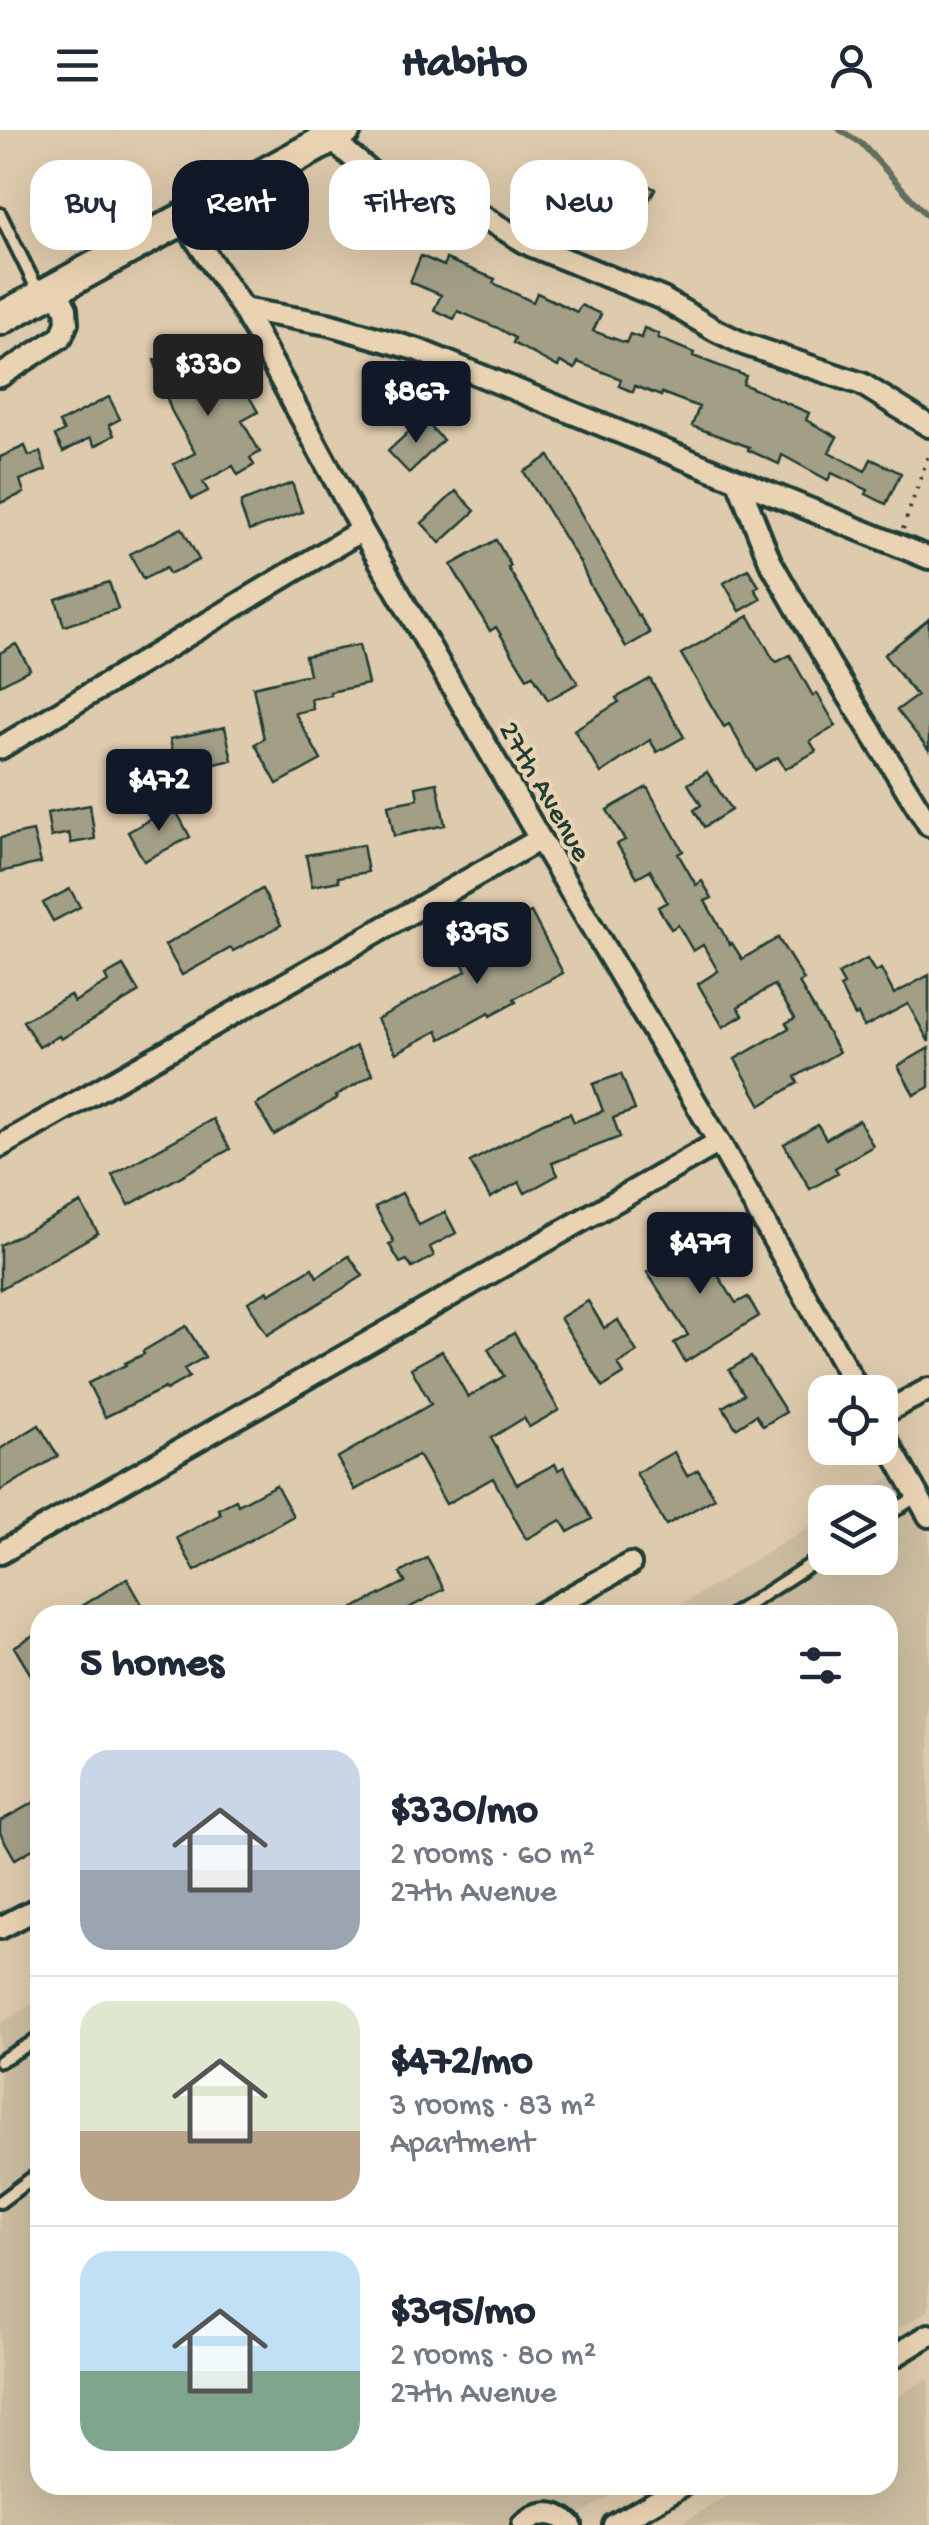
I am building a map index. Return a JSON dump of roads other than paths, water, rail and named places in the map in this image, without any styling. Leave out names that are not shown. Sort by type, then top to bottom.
[{"type":"street","points":[[290,160],[337,134],[382,182],[435,193],[530,244],[663,299],[744,344],[862,384],[929,426]]},
{"type":"street","points":[[0,319],[172,224]]},
{"type":"street","name":"27th Avenue","points":[[203,250],[243,309],[362,530],[850,1375]]},
{"type":"street","points":[[0,376],[61,337],[67,323],[66,309],[48,292]]},
{"type":"street","points":[[243,309],[328,324],[418,350],[929,558]]},
{"type":"street","points":[[738,480],[770,561],[929,825]]},
{"type":"street","points":[[0,748],[362,530]]},
{"type":"street","points":[[0,1146],[540,839]]},
{"type":"street","points":[[0,1552],[719,1142]]},
{"type":"street","points":[[898,1405],[929,1389]]},
{"type":"street","points":[[898,1461],[929,1516]]},
{"type":"street","points":[[556,1605],[630,1564]]},
{"type":"street","points":[[0,1928],[30,1912]]},
{"type":"street","points":[[898,2354],[929,2335]]},
{"type":"street","points":[[614,2525],[666,2495]]},
{"type":"street","points":[[523,2525],[532,2516],[548,2513],[571,2525]]},
{"type":"lane","points":[[0,214],[48,292]]},
{"type":"lane","points":[[898,1509],[918,1496]]},
{"type":"lane","points":[[748,1605],[808,1566]]},
{"type":"lane","points":[[1,2058],[30,2043]]},
{"type":"lane","points":[[0,2202],[30,2180]]},
{"type":"waterway","points":[[840,130],[861,143],[929,218]]}]
